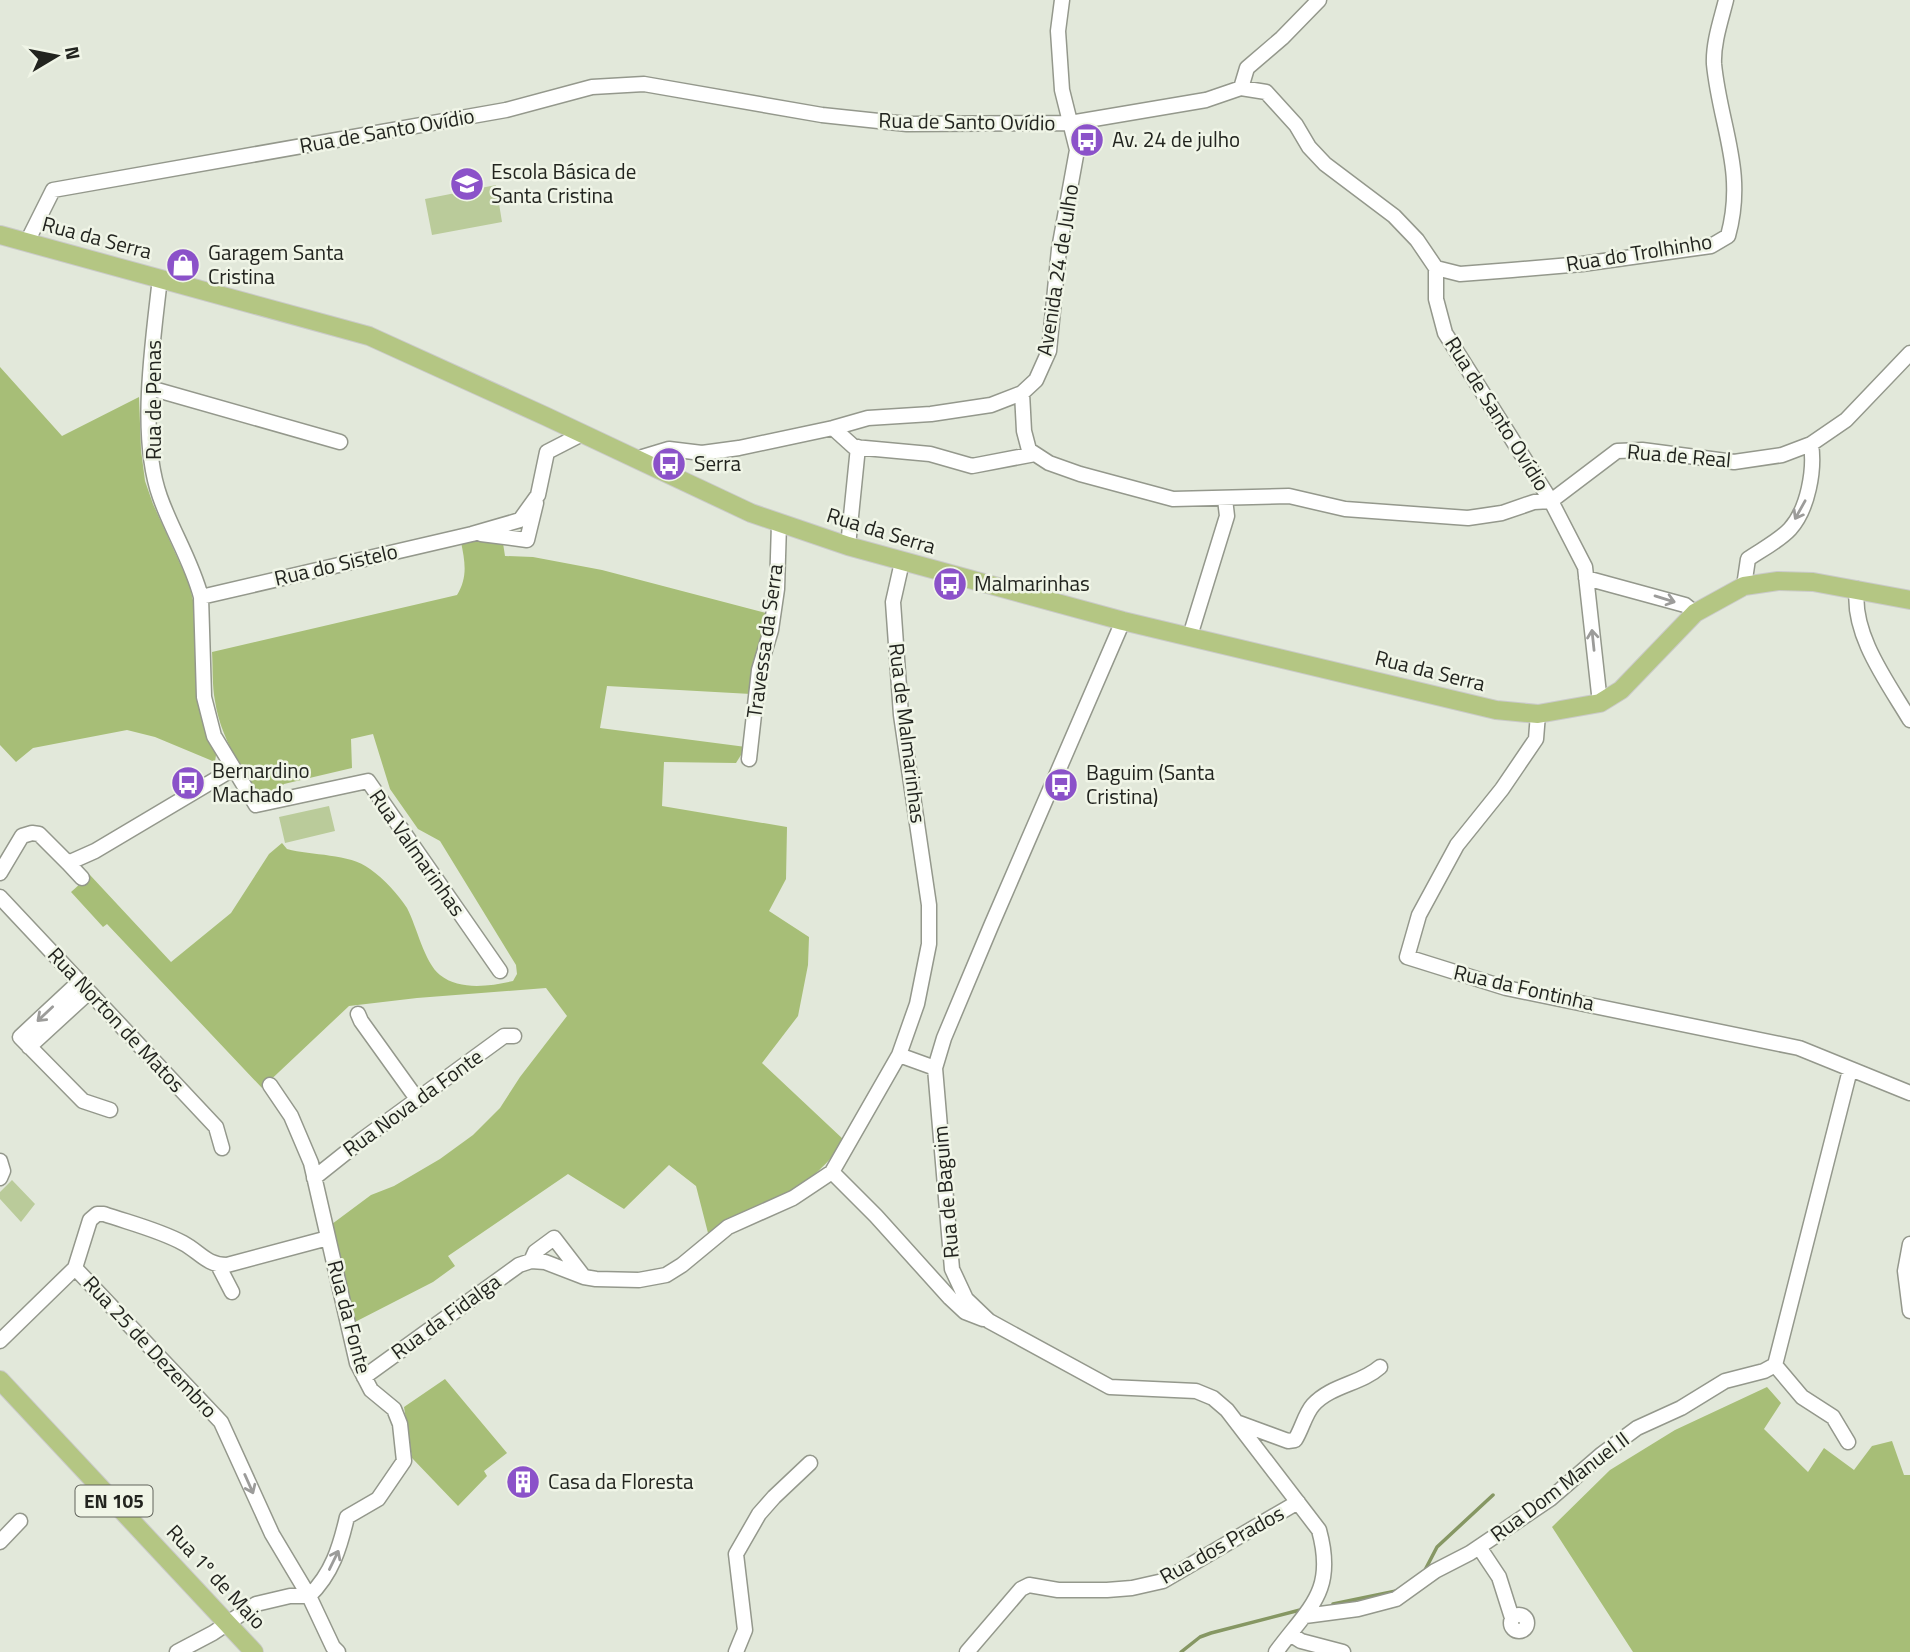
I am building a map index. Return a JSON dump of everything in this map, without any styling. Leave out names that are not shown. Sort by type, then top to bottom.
[{"type":"main road","name":"Rua da Serra","points":[[0,235],[369,336],[751,513],[848,546],[1123,621],[1496,710],[1538,714],[1600,703],[1622,690],[1695,613],[1744,586],[1779,581],[1813,582],[1910,600]]},
{"type":"main road","name":"Rua 1º de Maio","points":[[0,1380],[254,1652]]},
{"type":"street","name":"Avenida 24 de Julho","points":[[1022,393],[1036,380],[1049,351],[1059,249],[1077,150],[1062,90],[1058,31],[1062,0]]},
{"type":"street","points":[[1319,0],[1282,38],[1247,68],[1241,88],[1266,92],[1296,125],[1309,147],[1325,164],[1394,216],[1417,240],[1436,268]]},
{"type":"street","name":"Rua do Trolhinho","points":[[1436,268],[1460,274],[1582,264],[1711,246],[1728,236],[1735,211],[1735,171],[1714,62],[1726,0]]},
{"type":"street","name":"Rua de Santo Ovídio","points":[[27,242],[53,190],[506,110],[592,87],[644,84],[822,115],[907,124],[1070,124],[1206,100],[1241,88]]},
{"type":"street","name":"Rua de Santo Ovídio","points":[[1436,268],[1436,299],[1446,333],[1551,501],[1585,567],[1600,703]]},
{"type":"street","name":"Rua de Penas","points":[[160,278],[150,388],[153,468],[159,496],[197,580],[201,597],[204,697],[214,736],[233,769]]},
{"type":"street","name":"Rua de Real","points":[[1551,501],[1617,451],[1642,450],[1734,462],[1782,455],[1811,444],[1846,420],[1910,353]]},
{"type":"street","points":[[150,388],[340,442]]},
{"type":"street","points":[[636,459],[669,449],[702,453],[739,448],[868,418],[931,414],[991,405],[1022,393],[1028,450],[1049,463],[1080,474],[1173,499],[1289,496],[1345,509],[1468,518],[1502,513],[1534,502],[1551,501]]},
{"type":"street","points":[[833,428],[855,447],[930,454],[972,466],[1035,454]]},
{"type":"street","name":"Rua do Sistelo","points":[[472,534],[527,540],[547,452],[582,433]]},
{"type":"street","points":[[1744,586],[1748,559],[1790,529],[1808,496],[1811,444]]},
{"type":"street","points":[[848,546],[858,447]]},
{"type":"street","name":"Rua do Sistelo","points":[[201,597],[472,534],[520,520],[538,495]]},
{"type":"street","points":[[1190,636],[1227,516],[1225,499]]},
{"type":"street","name":"Travessa da Serra","points":[[749,759],[760,670],[771,630],[777,589],[779,524]]},
{"type":"street","name":"Rua de Malmarinhas","points":[[832,1172],[899,1055],[924,975],[929,944],[929,905],[901,715],[893,602],[902,562]]},
{"type":"street","points":[[1586,578],[1685,606],[1695,613]]},
{"type":"street","points":[[1857,589],[1855,605],[1872,656],[1910,720]]},
{"type":"street","name":"Rua de Baguim","points":[[1123,621],[991,926],[944,1038],[935,1068],[952,1269],[966,1299],[989,1321],[1110,1387],[1196,1391],[1213,1398],[1227,1410],[1319,1530],[1325,1563],[1318,1596],[1276,1652]]},
{"type":"street","name":"Rua da Fontinha","points":[[1538,714],[1536,739],[1502,789],[1457,845],[1419,915],[1407,957],[1506,989],[1799,1048],[1910,1093]]},
{"type":"street","points":[[68,863],[95,851],[233,769]]},
{"type":"street","name":"Rua Valmarinhas","points":[[233,769],[256,805],[368,781],[500,971]]},
{"type":"street","points":[[0,873],[22,836],[32,833],[39,834],[48,842],[82,878]]},
{"type":"street","name":"Rua Norton de Matos","points":[[0,897],[216,1127],[222,1148]]},
{"type":"street","points":[[84,987],[20,1037],[83,1101],[110,1110]]},
{"type":"street","points":[[358,1014],[418,1099]]},
{"type":"street","name":"Rua Nova da Fonte","points":[[314,1178],[504,1036],[514,1036]]},
{"type":"street","points":[[899,1055],[935,1068]]},
{"type":"street","points":[[1849,1442],[1833,1418],[1802,1397],[1775,1365],[1850,1070]]},
{"type":"street","name":"Rua da Fonte","points":[[270,1085],[297,1129],[311,1163],[357,1363],[371,1390],[394,1409],[400,1424],[404,1461],[378,1499],[347,1517],[335,1561],[319,1587],[309,1596]]},
{"type":"street","points":[[0,1161],[3,1171],[0,1178]]},
{"type":"street","points":[[531,1262],[545,1262],[584,1277],[639,1280],[666,1275],[728,1227],[793,1198],[832,1172],[957,1305],[965,1312],[989,1321]]},
{"type":"street","points":[[75,1268],[90,1220],[97,1214],[104,1214],[185,1243],[205,1261],[218,1265],[227,1265],[328,1238]]},
{"type":"street","name":"Rua da Fidalga","points":[[364,1377],[519,1265],[531,1262],[535,1252],[554,1238],[584,1277]]},
{"type":"street","points":[[1910,1244],[1905,1271],[1910,1311]]},
{"type":"street","points":[[218,1265],[232,1292]]},
{"type":"street","name":"Rua 25 de Dezembro","points":[[0,1341],[75,1268],[221,1422],[272,1534],[309,1596]]},
{"type":"street","name":"Rua Dom Manuel II","points":[[1305,1616],[1358,1609],[1396,1599],[1435,1571],[1479,1547],[1550,1499],[1637,1428],[1681,1408],[1725,1381],[1764,1371],[1775,1365]]},
{"type":"street","points":[[1237,1422],[1276,1438],[1296,1440],[1312,1406],[1339,1387],[1370,1376],[1380,1367]]},
{"type":"street","points":[[736,1652],[746,1630],[736,1554],[759,1514],[810,1463]]},
{"type":"street","name":"Rua dos Prados","points":[[967,1652],[1021,1589],[1029,1585],[1058,1590],[1107,1590],[1163,1581],[1297,1502]]},
{"type":"street","points":[[0,1542],[20,1521]]},
{"type":"street","points":[[1479,1547],[1499,1577],[1512,1618]]},
{"type":"street","points":[[177,1652],[193,1648],[256,1604],[290,1596],[309,1596],[333,1647],[338,1652]]},
{"type":"street","points":[[1290,1634],[1301,1641],[1343,1652]]},
{"type":"green space","points":[[496,185],[502,222],[432,235],[425,199]]},
{"type":"green space","points":[[0,367],[62,436],[139,397],[145,481],[189,583],[193,600],[198,699],[204,727],[216,755],[215,762],[155,737],[127,730],[33,748],[16,762],[0,745]]},
{"type":"green space","points":[[478,537],[503,543],[505,556],[533,557],[602,570],[770,614],[751,694],[607,686],[600,728],[746,747],[736,763],[664,762],[662,806],[787,827],[786,879],[769,911],[809,937],[808,965],[798,1016],[762,1063],[844,1140],[826,1164],[794,1190],[708,1233],[696,1186],[669,1165],[624,1209],[568,1174],[448,1256],[455,1266],[433,1282],[355,1322],[332,1224],[371,1195],[394,1186],[440,1159],[473,1135],[500,1108],[567,1016],[546,988],[349,1006],[262,1088],[107,924],[103,927],[71,892],[90,875],[171,962],[231,913],[269,854],[282,843],[287,849],[352,860],[375,873],[407,908],[429,962],[448,980],[476,986],[513,981],[517,974],[516,965],[440,841],[418,829],[390,789],[373,734],[351,739],[352,768],[284,784],[277,791],[258,795],[226,738],[213,689],[212,652],[457,595],[464,576],[461,542]]},
{"type":"green space","points":[[329,806],[335,831],[285,843],[279,817]]},
{"type":"green space","points":[[12,1180],[35,1204],[21,1222],[0,1199],[0,1192]]},
{"type":"green space","points":[[445,1379],[507,1453],[484,1471],[487,1476],[458,1506],[412,1458],[404,1407]]},
{"type":"green space","points":[[1767,1387],[1781,1403],[1764,1429],[1808,1472],[1824,1448],[1854,1470],[1872,1446],[1892,1441],[1904,1475],[1910,1475],[1910,1652],[1633,1652],[1552,1527],[1610,1470],[1675,1430]]},
{"type":"waterway","points":[[1425,1570],[1437,1547],[1493,1495]]},
{"type":"waterway","points":[[1333,1604],[1396,1591]]},
{"type":"waterway","points":[[1181,1652],[1200,1637],[1211,1633],[1300,1610]]},
{"type":"place","name":"Av. 24 de julho","points":[[1087,140]]},
{"type":"place","name":"Escola Básica de Santa Cristina","points":[[467,184]]},
{"type":"place","name":"Garagem Santa Cristina","points":[[183,265]]},
{"type":"place","name":"Serra","points":[[669,464]]},
{"type":"place","name":"Malmarinhas","points":[[950,584]]},
{"type":"place","name":"Bernardino Machado","points":[[188,783]]},
{"type":"place","name":"Baguim (Santa Cristina)","points":[[1061,785]]},
{"type":"place","name":"Casa da Floresta","points":[[523,1482]]}]
